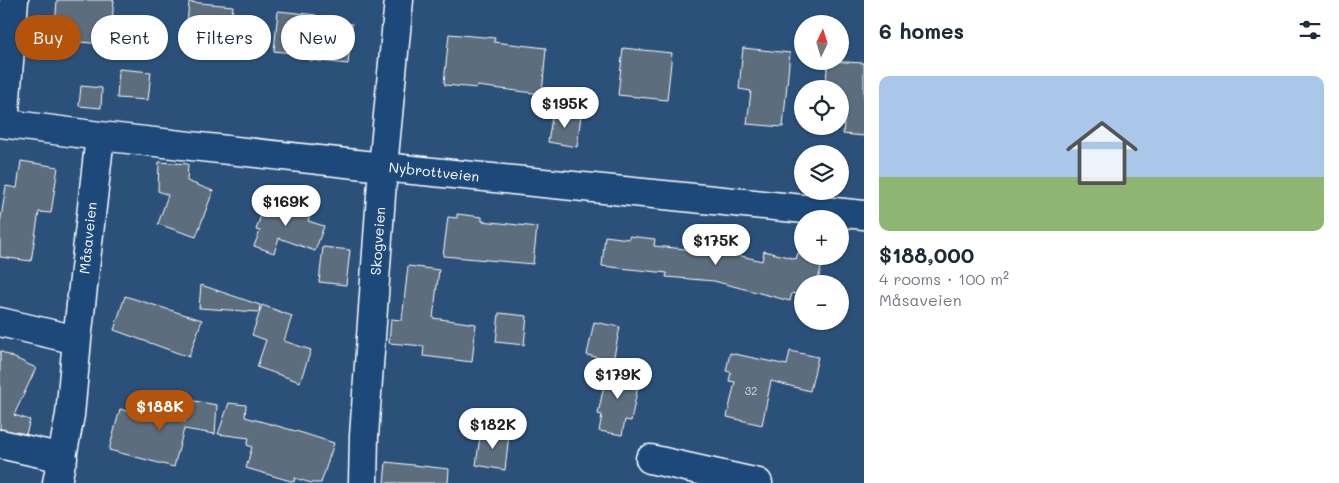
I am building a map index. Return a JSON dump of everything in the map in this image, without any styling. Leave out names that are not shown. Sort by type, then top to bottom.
[{"type":"street","name":"Nybrottveien","points":[[14,0],[2,123],[100,136],[383,167],[864,215]]},
{"type":"street","name":"Skogveien","points":[[362,483],[383,167],[399,0]]},
{"type":"street","name":"Måsaveien","points":[[0,444],[60,470],[70,415],[76,340],[100,136]]},
{"type":"street","points":[[0,322],[76,340]]},
{"type":"street","points":[[650,459],[758,483]]},
{"type":"building","points":[[57,0],[114,0],[113,15],[91,15],[91,43],[81,42],[81,15],[56,15]]},
{"type":"building","points":[[189,2],[233,6],[232,15],[188,15]]},
{"type":"building","points":[[278,11],[316,15],[281,15],[281,52],[274,51]]},
{"type":"building","points":[[449,34],[495,38],[494,42],[546,48],[542,94],[477,86],[477,88],[445,85]]},
{"type":"building","points":[[623,48],[672,53],[667,100],[618,95]]},
{"type":"building","points":[[743,48],[790,53],[783,127],[747,124],[751,91],[739,89]]},
{"type":"building","points":[[309,60],[348,60],[348,64]]},
{"type":"building","points":[[849,62],[864,63],[864,136],[849,135],[849,80],[826,80],[827,70],[849,70]]},
{"type":"building","points":[[119,69],[151,72],[148,100],[117,98]]},
{"type":"building","points":[[81,86],[102,88],[101,108],[79,106]]},
{"type":"building","points":[[553,111],[581,115],[577,147],[548,142]]},
{"type":"building","points":[[21,161],[58,167],[51,213],[39,212],[31,261],[0,257],[0,224],[6,186],[17,188]]},
{"type":"building","points":[[159,162],[188,164],[187,181],[213,191],[196,237],[158,224],[168,195],[158,191]]},
{"type":"building","points":[[267,197],[311,213],[308,221],[324,226],[315,251],[279,238],[274,253],[254,246],[260,231],[256,230]]},
{"type":"building","points":[[457,214],[482,217],[482,221],[537,227],[533,264],[443,256],[448,217],[457,218]]},
{"type":"building","points":[[605,236],[629,239],[629,236],[655,239],[654,246],[716,252],[717,250],[762,261],[764,251],[794,258],[794,265],[822,265],[819,275],[794,275],[794,294],[792,293],[790,301],[714,281],[666,277],[667,273],[602,266]]},
{"type":"building","points":[[323,247],[350,250],[346,285],[319,282]]},
{"type":"building","points":[[408,266],[439,270],[433,318],[476,324],[472,362],[423,356],[424,346],[389,343],[391,319],[402,320]]},
{"type":"building","points":[[201,285],[260,305],[259,312],[199,308]]},
{"type":"building","points":[[125,296],[202,320],[189,357],[114,330]]},
{"type":"building","points":[[262,305],[292,316],[284,341],[311,350],[300,382],[257,367],[266,340],[252,335]]},
{"type":"building","points":[[499,313],[527,316],[524,345],[496,342]]},
{"type":"building","points":[[594,322],[620,327],[613,361],[587,355]]},
{"type":"building","points":[[0,351],[36,368],[14,415],[30,420],[26,434],[0,429]]},
{"type":"building","points":[[790,351],[818,357],[810,391],[771,381],[762,425],[727,417],[735,382],[729,381],[731,372],[726,371],[730,353],[787,365]]},
{"type":"building","points":[[608,366],[635,371],[634,375],[640,376],[631,421],[625,420],[622,435],[599,431],[602,415],[598,414]]},
{"type":"building","points":[[189,400],[217,405],[215,434],[184,429],[174,467],[109,450],[120,409],[133,413],[133,408],[185,422]]},
{"type":"building","points":[[229,403],[246,405],[245,417],[334,443],[321,483],[311,483],[295,478],[294,482],[246,468],[252,447],[247,445],[249,438],[218,434]]},
{"type":"building","points":[[481,430],[509,434],[505,470],[476,465]]},
{"type":"building","points":[[386,462],[449,469],[448,483],[384,483]]}]
